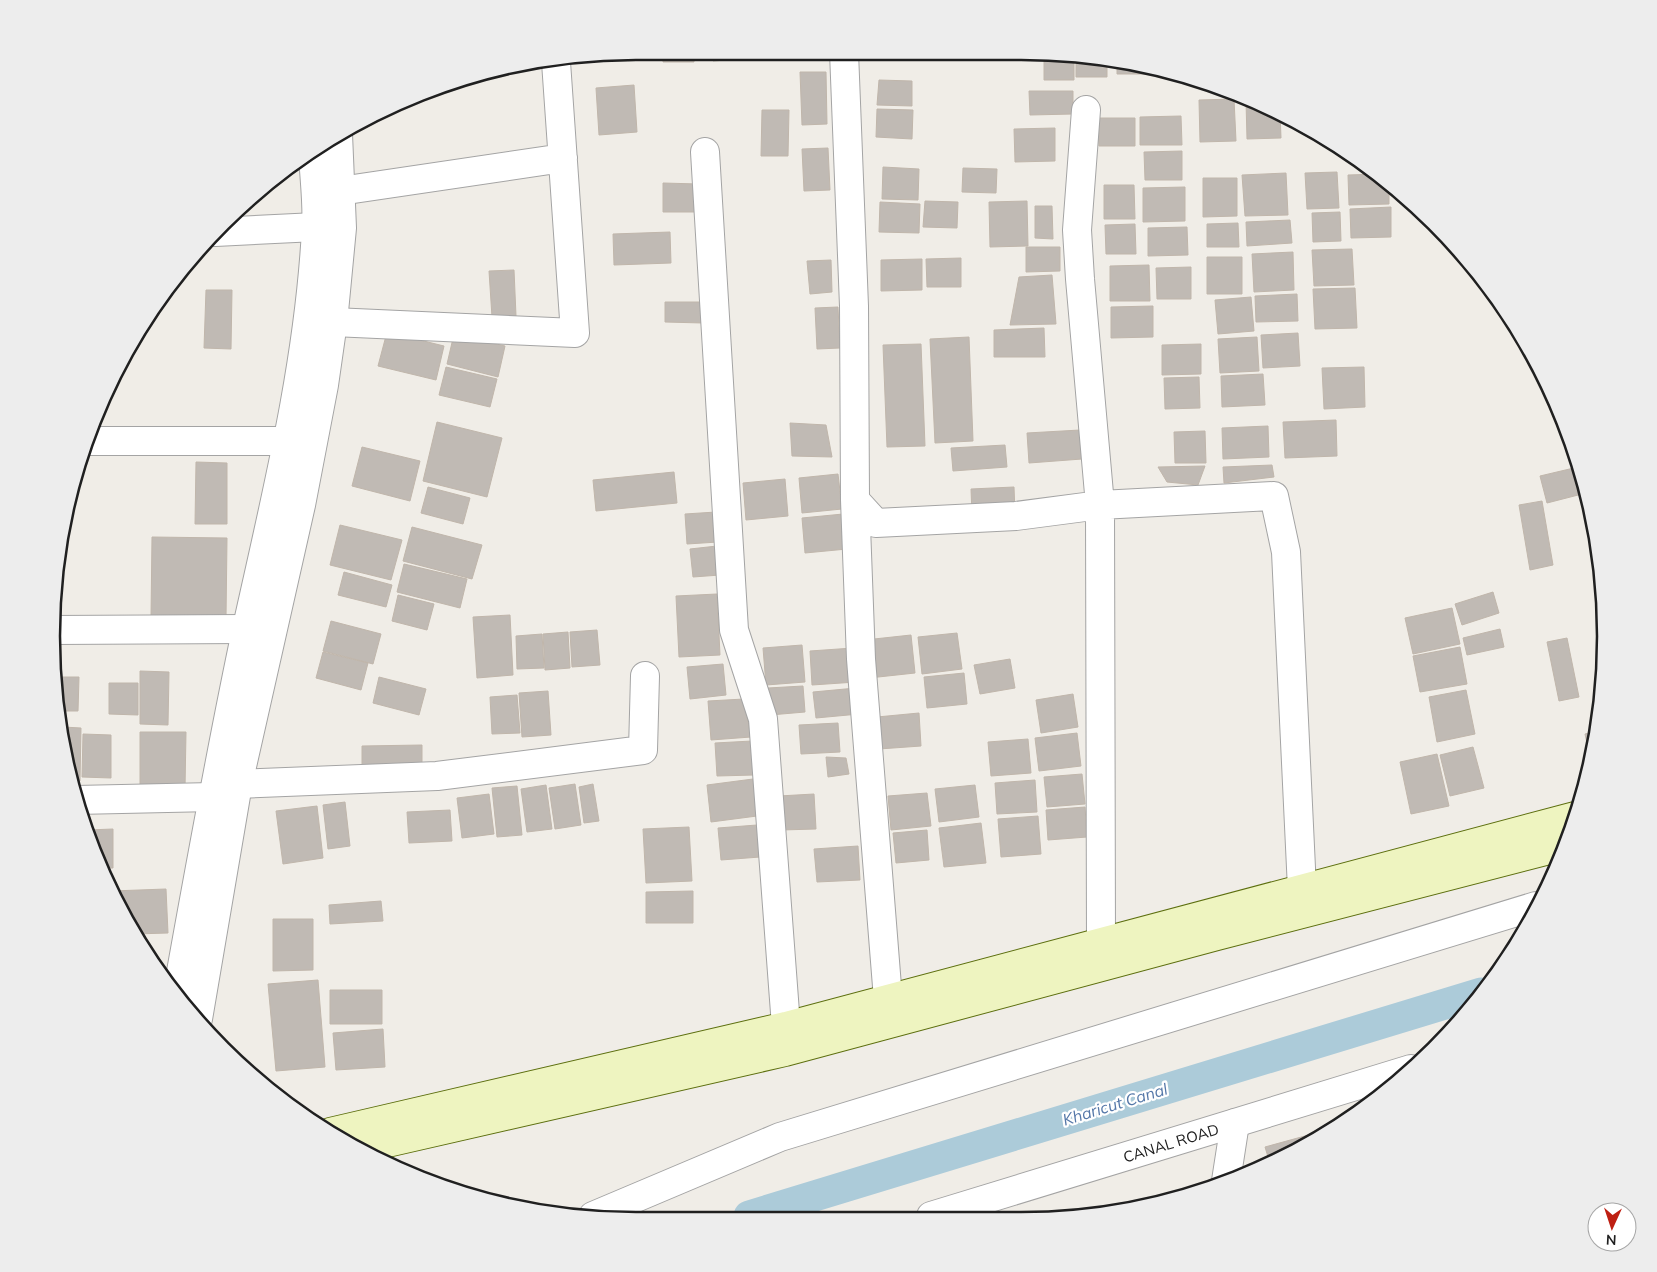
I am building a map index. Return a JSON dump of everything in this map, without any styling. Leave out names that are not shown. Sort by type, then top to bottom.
[{"type":"main road","points":[[340,1130],[786,1026],[1567,818]]},
{"type":"main road","points":[[370,1147],[785,1052],[1217,936],[1556,848]]},
{"type":"street","points":[[844,60],[854,306],[855,500],[861,659],[888,999]]},
{"type":"street","points":[[333,322],[575,333],[556,66]]},
{"type":"street","points":[[1086,110],[1077,230],[1100,505],[1101,942]]},
{"type":"street","points":[[199,1012],[238,784],[301,505],[324,385],[333,322],[342,228],[338,143]]},
{"type":"street","points":[[705,152],[734,630],[763,720],[786,1026]]},
{"type":"street","points":[[340,191],[563,158]]},
{"type":"street","points":[[178,986],[213,797],[247,629],[276,500],[311,299],[316,227],[313,159]]},
{"type":"street","points":[[227,231],[316,227]]},
{"type":"street","points":[[95,441],[287,441]]},
{"type":"street","points":[[855,500],[876,523],[1016,516],[1100,505],[1274,496],[1286,552],[1302,889]]},
{"type":"street","points":[[60,630],[247,629]]},
{"type":"street","points":[[238,784],[437,776],[643,750],[645,676]]},
{"type":"street","points":[[85,800],[213,797]]},
{"type":"street","points":[[604,1211],[780,1137],[1529,908]]},
{"type":"street","name":"CANAL ROAD","points":[[944,1212],[1395,1074]]},
{"type":"street","points":[[1227,1173],[1235,1123]]},
{"type":"building","points":[[663,60],[694,60],[694,62],[663,62]]},
{"type":"building","points":[[1044,61],[1074,63],[1074,80],[1044,80]]},
{"type":"building","points":[[1076,63],[1107,67],[1107,77],[1076,77]]},
{"type":"building","points":[[1117,68],[1145,74],[1117,74]]},
{"type":"building","points":[[800,72],[826,72],[827,124],[802,125]]},
{"type":"building","points":[[879,80],[912,81],[912,106],[877,105]]},
{"type":"building","points":[[634,85],[637,132],[599,135],[596,88]]},
{"type":"building","points":[[1029,91],[1073,91],[1073,114],[1030,115]]},
{"type":"building","points":[[1228,99],[1234,101],[1236,141],[1200,142],[1199,100]]},
{"type":"building","points":[[1246,106],[1280,121],[1281,138],[1247,139]]},
{"type":"building","points":[[877,109],[913,110],[912,139],[876,137]]},
{"type":"building","points":[[762,110],[789,110],[788,156],[761,156]]},
{"type":"building","points":[[1181,116],[1182,145],[1140,145],[1140,117]]},
{"type":"building","points":[[1098,118],[1135,118],[1135,146],[1099,146]]},
{"type":"building","points":[[1055,128],[1055,161],[1015,162],[1014,129]]},
{"type":"building","points":[[828,148],[830,190],[804,191],[802,149]]},
{"type":"building","points":[[1182,151],[1182,180],[1145,180],[1144,152]]},
{"type":"building","points":[[883,167],[919,169],[918,200],[882,199]]},
{"type":"building","points":[[963,168],[997,169],[996,193],[962,192]]},
{"type":"building","points":[[1337,172],[1339,208],[1307,209],[1305,173]]},
{"type":"building","points":[[1286,173],[1288,215],[1245,216],[1242,175]]},
{"type":"building","points":[[1366,174],[1389,193],[1389,204],[1349,205],[1348,175]]},
{"type":"building","points":[[1203,178],[1237,178],[1237,216],[1203,217]]},
{"type":"building","points":[[663,183],[698,184],[698,212],[663,212]]},
{"type":"building","points":[[1104,185],[1134,185],[1135,219],[1104,219]]},
{"type":"building","points":[[1185,187],[1185,221],[1143,222],[1143,188]]},
{"type":"building","points":[[925,201],[958,202],[957,228],[923,227]]},
{"type":"building","points":[[1027,201],[1028,246],[990,247],[989,202]]},
{"type":"building","points":[[880,202],[920,204],[919,233],[879,232]]},
{"type":"building","points":[[1035,206],[1052,206],[1053,239],[1035,238]]},
{"type":"building","points":[[1391,207],[1391,237],[1351,238],[1350,209]]},
{"type":"building","points":[[1340,212],[1341,241],[1313,242],[1312,213]]},
{"type":"building","points":[[1290,220],[1292,243],[1247,246],[1246,222]]},
{"type":"building","points":[[1238,223],[1239,247],[1207,247],[1207,224]]},
{"type":"building","points":[[1135,224],[1136,254],[1106,254],[1105,225]]},
{"type":"building","points":[[1187,227],[1188,255],[1148,256],[1148,228]]},
{"type":"building","points":[[670,232],[671,263],[614,265],[613,234]]},
{"type":"building","points":[[1026,247],[1060,247],[1060,271],[1026,272]]},
{"type":"building","points":[[1352,249],[1354,285],[1314,286],[1312,250]]},
{"type":"building","points":[[1293,252],[1294,290],[1254,292],[1252,254]]},
{"type":"building","points":[[1207,257],[1242,257],[1242,294],[1207,294]]},
{"type":"building","points":[[961,258],[961,287],[927,287],[926,259]]},
{"type":"building","points":[[922,259],[922,290],[881,291],[881,260]]},
{"type":"building","points":[[831,260],[832,292],[810,294],[807,261]]},
{"type":"building","points":[[1149,265],[1150,301],[1110,301],[1110,266]]},
{"type":"building","points":[[1191,267],[1191,299],[1157,299],[1156,268]]},
{"type":"building","points":[[514,270],[516,316],[492,317],[489,271]]},
{"type":"building","points":[[1052,275],[1056,324],[1010,325],[1019,277]]},
{"type":"building","points":[[1355,288],[1357,328],[1315,329],[1313,289]]},
{"type":"building","points":[[206,290],[232,290],[231,349],[204,348]]},
{"type":"building","points":[[1297,294],[1298,321],[1256,322],[1255,296]]},
{"type":"building","points":[[1251,297],[1254,331],[1218,334],[1215,300]]},
{"type":"building","points":[[665,302],[703,302],[703,323],[665,322]]},
{"type":"building","points":[[1153,306],[1153,337],[1111,338],[1111,307]]},
{"type":"building","points":[[838,307],[840,348],[817,349],[815,308]]},
{"type":"building","points":[[1044,328],[1045,357],[994,357],[994,330]]},
{"type":"building","points":[[387,332],[444,346],[436,380],[378,366]]},
{"type":"building","points":[[1298,333],[1300,366],[1263,368],[1261,335]]},
{"type":"building","points":[[454,334],[505,346],[498,377],[447,364]]},
{"type":"building","points":[[969,337],[973,441],[935,443],[930,339]]},
{"type":"building","points":[[1257,337],[1259,371],[1220,373],[1218,339]]},
{"type":"building","points":[[921,344],[925,446],[887,447],[883,345]]},
{"type":"building","points":[[1201,344],[1201,374],[1162,375],[1162,345]]},
{"type":"building","points":[[446,367],[497,379],[490,407],[439,395]]},
{"type":"building","points":[[1364,367],[1365,407],[1324,409],[1322,368]]},
{"type":"building","points":[[1263,374],[1265,405],[1222,407],[1221,376]]},
{"type":"building","points":[[1199,377],[1200,408],[1165,409],[1164,378]]},
{"type":"building","points":[[1336,420],[1337,456],[1285,458],[1283,422]]},
{"type":"building","points":[[437,422],[502,438],[487,497],[423,481]]},
{"type":"building","points":[[790,423],[826,425],[832,457],[792,456]]},
{"type":"building","points":[[1268,426],[1269,457],[1223,459],[1222,428]]},
{"type":"building","points":[[1080,430],[1082,459],[1029,463],[1027,433]]},
{"type":"building","points":[[1205,431],[1206,463],[1175,463],[1174,432]]},
{"type":"building","points":[[1005,445],[1007,467],[953,471],[951,448]]},
{"type":"building","points":[[362,447],[420,461],[410,501],[352,486]]},
{"type":"building","points":[[196,462],[227,463],[227,524],[195,524]]},
{"type":"building","points":[[1272,465],[1274,477],[1224,483],[1223,467]]},
{"type":"building","points":[[1205,466],[1198,485],[1167,482],[1158,467]]},
{"type":"building","points":[[1571,469],[1579,495],[1547,503],[1540,476]]},
{"type":"building","points":[[674,472],[677,503],[596,511],[593,480]]},
{"type":"building","points":[[838,474],[842,509],[802,513],[799,478]]},
{"type":"building","points":[[785,479],[788,516],[746,520],[743,483]]},
{"type":"building","points":[[428,487],[470,498],[463,524],[421,513]]},
{"type":"building","points":[[1014,487],[1015,513],[972,515],[971,489]]},
{"type":"building","points":[[1542,501],[1553,565],[1530,570],[1519,505]]},
{"type":"building","points":[[716,512],[718,542],[687,544],[685,514]]},
{"type":"building","points":[[843,514],[847,549],[805,553],[802,518]]},
{"type":"building","points":[[340,525],[402,540],[391,580],[330,565]]},
{"type":"building","points":[[412,527],[482,545],[472,579],[403,561]]},
{"type":"building","points":[[152,537],[227,538],[226,618],[151,617]]},
{"type":"building","points":[[717,546],[720,575],[693,577],[690,549]]},
{"type":"building","points":[[404,564],[467,579],[460,608],[397,592]]},
{"type":"building","points":[[344,572],[392,585],[386,607],[338,595]]},
{"type":"building","points":[[1493,592],[1499,613],[1462,625],[1455,604]]},
{"type":"building","points":[[717,594],[720,655],[679,657],[676,596]]},
{"type":"building","points":[[398,595],[434,604],[427,630],[392,621]]},
{"type":"building","points":[[1452,608],[1460,644],[1413,654],[1405,618]]},
{"type":"building","points":[[510,615],[513,675],[477,678],[473,617]]},
{"type":"building","points":[[331,621],[381,634],[373,664],[323,651]]},
{"type":"building","points":[[1500,629],[1504,647],[1467,655],[1463,638]]},
{"type":"building","points":[[597,630],[600,665],[572,667],[570,632]]},
{"type":"building","points":[[568,632],[570,668],[545,670],[543,634]]},
{"type":"building","points":[[957,633],[962,669],[922,674],[918,637]]},
{"type":"building","points":[[542,634],[544,668],[517,669],[516,636]]},
{"type":"building","points":[[911,635],[915,673],[869,678],[865,640]]},
{"type":"building","points":[[1567,638],[1579,697],[1559,701],[1547,642]]},
{"type":"building","points":[[802,645],[805,682],[766,685],[763,648]]},
{"type":"building","points":[[1460,647],[1467,684],[1420,692],[1413,656]]},
{"type":"building","points":[[853,648],[856,682],[812,685],[810,651]]},
{"type":"building","points":[[323,652],[368,663],[361,690],[316,678]]},
{"type":"building","points":[[1010,659],[1015,688],[980,694],[974,665]]},
{"type":"building","points":[[723,664],[726,695],[690,699],[687,667]]},
{"type":"building","points":[[140,671],[169,672],[168,725],[140,724]]},
{"type":"building","points":[[964,673],[967,704],[927,708],[924,677]]},
{"type":"building","points":[[61,677],[79,677],[78,711],[65,711]]},
{"type":"building","points":[[379,677],[426,689],[419,715],[373,703]]},
{"type":"building","points":[[109,683],[138,683],[138,715],[109,714]]},
{"type":"building","points":[[803,686],[805,712],[770,715],[768,688]]},
{"type":"building","points":[[856,688],[859,714],[816,718],[813,692]]},
{"type":"building","points":[[1466,690],[1475,734],[1437,742],[1429,697]]},
{"type":"building","points":[[548,691],[551,735],[522,737],[519,693]]},
{"type":"building","points":[[1073,694],[1078,727],[1041,733],[1036,700]]},
{"type":"building","points":[[517,695],[520,733],[492,734],[490,697]]},
{"type":"building","points":[[744,699],[751,737],[711,740],[708,701]]},
{"type":"building","points":[[919,713],[921,746],[879,749],[877,717]]},
{"type":"building","points":[[838,723],[840,752],[801,754],[799,725]]},
{"type":"building","points":[[68,727],[81,728],[80,781],[71,748]]},
{"type":"building","points":[[140,732],[186,732],[185,789],[140,789]]},
{"type":"building","points":[[1077,733],[1081,766],[1039,771],[1035,738]]},
{"type":"building","points":[[83,734],[111,735],[111,778],[82,777]]},
{"type":"building","points":[[1028,739],[1031,773],[991,776],[988,742]]},
{"type":"building","points":[[752,741],[754,775],[717,776],[715,743]]},
{"type":"building","points":[[422,745],[422,765],[362,765],[362,746]]},
{"type":"building","points":[[1473,747],[1484,788],[1450,796],[1440,755]]},
{"type":"building","points":[[1437,754],[1449,806],[1411,814],[1400,762]]},
{"type":"building","points":[[826,757],[846,758],[849,774],[828,777]]},
{"type":"building","points":[[1082,774],[1085,804],[1047,807],[1044,777]]},
{"type":"building","points":[[753,779],[757,816],[711,822],[707,785]]},
{"type":"building","points":[[1035,780],[1037,812],[997,814],[995,783]]},
{"type":"building","points":[[575,784],[581,825],[555,829],[549,788]]},
{"type":"building","points":[[593,784],[599,821],[584,823],[579,787]]},
{"type":"building","points":[[546,785],[552,829],[527,832],[521,789]]},
{"type":"building","points":[[975,785],[979,817],[939,822],[935,789]]},
{"type":"building","points":[[517,786],[522,835],[497,837],[492,788]]},
{"type":"building","points":[[927,793],[931,826],[891,830],[888,796]]},
{"type":"building","points":[[489,794],[494,834],[462,838],[457,798]]},
{"type":"building","points":[[814,794],[816,829],[781,830],[779,796]]},
{"type":"building","points":[[345,802],[350,846],[328,849],[323,805]]},
{"type":"building","points":[[317,806],[323,858],[283,864],[276,811]]},
{"type":"building","points":[[1085,807],[1087,837],[1048,840],[1046,810]]},
{"type":"building","points":[[450,810],[452,841],[409,843],[407,812]]},
{"type":"building","points":[[1038,816],[1041,854],[1001,857],[998,819]]},
{"type":"building","points":[[981,823],[986,863],[944,867],[939,828]]},
{"type":"building","points":[[757,825],[760,857],[721,860],[718,828]]},
{"type":"building","points":[[689,827],[692,881],[646,883],[643,829]]},
{"type":"building","points":[[113,829],[113,868],[109,868],[94,830]]},
{"type":"building","points":[[927,830],[929,860],[896,863],[893,833]]},
{"type":"building","points":[[858,846],[860,880],[817,882],[814,849]]},
{"type":"building","points":[[166,889],[168,933],[143,934],[119,891]]},
{"type":"building","points":[[693,891],[693,923],[646,923],[646,892]]},
{"type":"building","points":[[381,901],[383,921],[330,924],[329,905]]},
{"type":"building","points":[[273,919],[313,919],[313,970],[273,971]]},
{"type":"building","points":[[318,980],[325,1067],[276,1071],[268,984]]},
{"type":"building","points":[[330,990],[382,990],[382,1024],[330,1024]]},
{"type":"building","points":[[383,1029],[385,1067],[336,1070],[333,1033]]},
{"type":"building","points":[[1309,1135],[1268,1156],[1265,1147]]},
{"type":"waterway","name":"Kharicut Canal","points":[[762,1212],[1470,996]]}]
